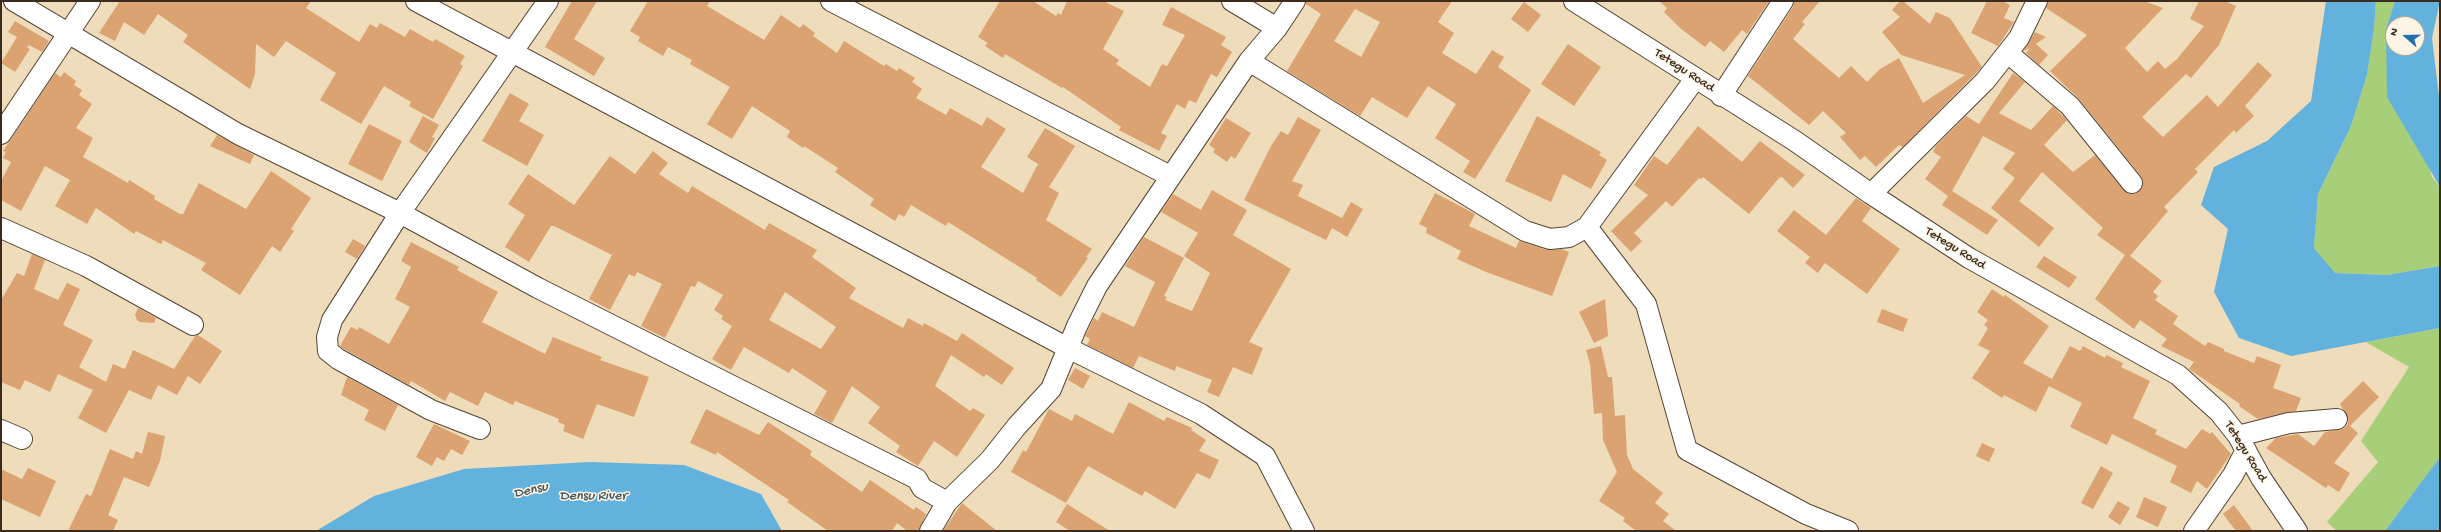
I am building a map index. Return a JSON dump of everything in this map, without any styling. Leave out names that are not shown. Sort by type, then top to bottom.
[{"type":"street","points":[[14,1],[68,31],[238,134],[400,214],[538,288],[917,479],[922,488],[947,502]]},
{"type":"street","points":[[1,134],[68,31],[90,1]]},
{"type":"street","points":[[416,1],[1068,348],[1201,414],[1265,456],[1304,531]]},
{"type":"street","points":[[480,429],[431,410],[338,359],[328,351],[327,337],[332,320],[400,214],[548,1]]},
{"type":"street","points":[[831,1],[1170,176]]},
{"type":"street","points":[[1232,1],[1277,28]]},
{"type":"street","points":[[930,531],[947,502],[990,460],[1017,426],[1051,389],[1097,286],[1249,61],[1277,28],[1295,1]]},
{"type":"street","name":"Tetegu Road","points":[[1574,1],[1694,79],[1795,141],[1871,194],[1968,258],[2178,376],[2219,412],[2242,443],[2261,478],[2297,531]]},
{"type":"street","points":[[1721,96],[1783,1]]},
{"type":"street","points":[[1871,194],[1985,81],[2019,38],[2037,1]]},
{"type":"street","points":[[2008,53],[2070,106],[2132,183]]},
{"type":"street","points":[[1249,61],[1525,231],[1550,239],[1569,237],[1587,227],[1694,79]]},
{"type":"street","points":[[1587,227],[1646,304],[1687,450],[1806,514],[1848,531]]},
{"type":"street","points":[[1,228],[86,266],[193,325]]},
{"type":"street","points":[[2194,531],[2233,475],[2242,443],[2289,423],[2337,419]]},
{"type":"street","points":[[1,430],[22,439]]},
{"type":"green space","points":[[2376,1],[2395,1],[2390,16],[2385,16],[2385,56],[2394,56],[2432,177],[2440,187],[2440,266],[2387,275],[2334,273],[2314,248],[2318,194],[2351,126],[2367,75],[2374,29]]},
{"type":"green space","points":[[2440,328],[2440,457],[2385,531],[2337,531],[2327,522],[2378,462],[2361,441],[2409,367],[2366,342]]},
{"type":"water","points":[[2326,1],[2376,1],[2374,29],[2367,75],[2351,126],[2318,194],[2314,248],[2335,273],[2387,275],[2440,266],[2440,328],[2291,356],[2239,338],[2214,292],[2228,229],[2201,205],[2214,167],[2267,141],[2311,101]]},
{"type":"water","points":[[2395,1],[2440,1],[2432,38],[2440,105],[2440,187],[2387,97],[2386,56],[2425,56],[2425,16],[2390,16]]},
{"type":"water","points":[[2440,457],[2440,531],[2385,531]]},
{"type":"water","name":"Densu River","points":[[589,462],[684,465],[761,494],[782,531],[316,531],[374,496],[464,469]]},
{"type":"building","points":[[120,1],[311,1],[306,8],[359,42],[370,24],[377,28],[380,23],[405,37],[410,29],[433,42],[435,39],[465,56],[460,64],[463,66],[433,119],[409,106],[411,102],[384,86],[361,124],[320,100],[336,73],[286,41],[274,57],[256,44],[255,74],[250,89],[183,42],[188,35],[158,14],[144,35],[124,22],[115,41],[99,33]]},
{"type":"building","points":[[572,1],[597,1],[574,39],[605,58],[594,76],[545,47]]},
{"type":"building","points":[[648,1],[710,1],[707,6],[764,40],[781,15],[800,28],[803,24],[815,33],[813,36],[837,53],[844,41],[884,66],[886,64],[897,71],[899,68],[915,78],[912,82],[922,89],[916,98],[946,115],[950,108],[982,126],[987,117],[1006,129],[981,167],[1023,193],[1038,164],[1027,157],[1045,128],[1075,146],[1049,187],[1059,193],[1046,220],[1092,249],[1086,257],[1088,258],[1061,297],[1036,280],[1037,278],[948,222],[946,226],[911,205],[904,217],[899,214],[895,221],[870,205],[874,199],[835,172],[838,168],[787,137],[790,131],[752,106],[732,139],[707,124],[730,87],[690,64],[692,60],[668,47],[663,56],[638,41],[640,37],[630,31]]},
{"type":"building","points":[[1000,1],[1033,1],[1056,16],[1058,13],[1061,15],[1067,1],[1103,1],[1124,11],[1103,49],[1119,60],[1116,64],[1150,87],[1162,64],[1167,66],[1185,35],[1162,25],[1171,7],[1226,37],[1221,45],[1232,52],[1217,77],[1211,74],[1196,103],[1189,100],[1185,109],[1177,104],[1161,133],[1167,136],[1159,151],[1119,130],[1121,127],[1063,87],[1062,88],[1005,54],[1003,58],[985,46],[988,43],[978,37]]},
{"type":"building","points":[[1306,1],[1452,1],[1438,22],[1454,33],[1442,53],[1476,74],[1492,50],[1504,57],[1498,67],[1531,90],[1475,179],[1463,172],[1470,161],[1435,138],[1456,104],[1428,86],[1407,118],[1372,97],[1360,116],[1287,71],[1321,14],[1306,4]],"holes":[[[1355,9],[1380,22],[1361,57],[1334,41]]]},
{"type":"building","points":[[1659,1],[1769,1],[1747,34],[1742,30],[1724,52],[1710,41],[1705,47],[1680,28],[1664,12],[1667,8]]},
{"type":"building","points":[[1794,1],[1820,1],[1802,22],[1805,24],[1793,39],[1839,78],[1851,66],[1867,82],[1880,69],[1899,58],[1923,103],[1965,75],[1901,55],[1882,32],[1900,17],[1892,10],[1900,1],[1903,1],[1930,24],[1936,12],[1950,18],[1982,67],[1903,147],[1899,145],[1876,167],[1865,156],[1860,160],[1840,137],[1846,133],[1823,111],[1809,125],[1748,76],[1793,7]]},
{"type":"building","points":[[1987,1],[2002,1],[2010,5],[2004,18],[2014,22],[1998,46],[1971,33]]},
{"type":"building","points":[[2048,1],[2144,1],[2163,8],[2125,48],[2147,72],[2158,61],[2165,69],[2177,59],[2204,26],[2190,19],[2199,1],[2225,1],[2236,6],[2219,45],[2191,78],[2186,74],[2142,117],[2163,137],[2207,95],[2218,107],[2258,62],[2272,75],[2245,106],[2254,116],[2236,133],[2234,130],[2195,169],[2198,172],[2164,207],[2168,211],[2130,256],[2162,281],[2153,292],[2158,296],[2155,300],[2178,316],[2173,324],[2205,346],[2208,342],[2224,349],[2224,351],[2254,363],[2257,356],[2281,365],[2273,388],[2301,398],[2296,411],[2258,419],[2239,406],[2240,404],[2189,369],[2194,362],[2161,346],[2167,339],[2140,320],[2134,329],[2095,299],[2125,255],[2097,235],[2103,228],[2042,172],[2019,201],[2054,228],[2039,247],[1991,208],[2015,178],[2003,169],[2015,153],[1983,136],[1952,191],[1998,220],[1987,235],[1942,205],[1948,196],[1925,179],[1941,157],[1933,152],[1936,146],[1966,116],[1979,124],[2013,73],[2025,82],[1999,113],[2031,130],[2053,106],[2067,120],[2044,145],[2073,172],[2095,155],[2128,194],[2134,194],[2143,187],[2141,176],[2079,99],[2050,71],[2087,35],[2046,8]]},
{"type":"building","points":[[1524,2],[1541,15],[1528,32],[1511,19]]},
{"type":"building","points":[[15,21],[49,41],[42,52],[29,45],[27,48],[30,49],[15,72],[1,63],[17,37],[8,32]]},
{"type":"building","points":[[2035,32],[2046,37],[2036,44],[2048,55],[2039,65],[2026,53],[2030,48],[2023,51]]},
{"type":"building","points":[[1568,44],[1601,67],[1574,106],[1541,84]]},
{"type":"building","points":[[64,72],[76,81],[74,85],[82,90],[79,95],[92,104],[76,128],[93,138],[83,157],[128,183],[129,180],[155,196],[154,199],[180,214],[183,214],[199,183],[246,209],[271,171],[311,198],[291,229],[294,231],[280,252],[272,246],[240,295],[201,270],[206,263],[163,240],[161,244],[136,231],[134,234],[96,208],[87,224],[55,206],[70,180],[45,166],[21,211],[1,200],[1,181],[11,162],[3,158],[6,152],[3,151],[55,73],[61,77]]},
{"type":"building","points":[[510,93],[529,104],[519,121],[544,135],[527,166],[482,141]]},
{"type":"building","points":[[423,116],[439,125],[432,137],[435,138],[427,153],[409,142]]},
{"type":"building","points":[[1537,116],[1601,152],[1599,155],[1607,160],[1591,189],[1563,174],[1551,202],[1505,181]]},
{"type":"building","points":[[1298,117],[1321,130],[1292,181],[1303,185],[1298,196],[1342,218],[1351,202],[1363,209],[1347,237],[1332,228],[1326,240],[1244,200],[1271,146],[1281,131],[1288,135]]},
{"type":"building","points":[[1226,118],[1251,133],[1235,159],[1231,156],[1227,162],[1213,152],[1215,149],[1209,145]]},
{"type":"building","points":[[369,124],[402,141],[382,181],[348,164]]},
{"type":"building","points":[[1698,126],[1742,162],[1760,141],[1805,175],[1793,188],[1782,177],[1779,178],[1749,214],[1703,177],[1701,179],[1699,178],[1672,207],[1666,201],[1634,233],[1642,241],[1631,252],[1611,231],[1648,195],[1634,185],[1654,156],[1667,165]]},
{"type":"building","points":[[217,135],[254,155],[250,164],[210,146]]},
{"type":"building","points":[[653,151],[668,163],[659,174],[688,193],[692,186],[765,230],[769,223],[817,250],[812,257],[856,288],[849,298],[903,328],[908,318],[923,326],[924,323],[957,341],[962,333],[1014,368],[1002,385],[986,374],[984,377],[951,355],[935,386],[970,411],[973,408],[985,415],[957,457],[934,441],[918,466],[896,452],[900,446],[868,423],[880,407],[852,386],[832,423],[814,414],[827,391],[792,368],[789,373],[744,347],[731,370],[712,359],[732,326],[721,319],[723,316],[714,310],[723,295],[698,281],[695,287],[691,286],[665,338],[641,326],[662,284],[637,272],[635,277],[629,274],[610,310],[589,299],[612,255],[554,226],[551,226],[529,262],[505,247],[525,215],[508,204],[528,174],[574,205],[610,156],[635,174]],"holes":[[[785,292],[836,327],[821,349],[769,320]]]},
{"type":"building","points":[[1212,190],[1247,210],[1233,235],[1291,269],[1249,342],[1263,348],[1252,375],[1233,367],[1219,397],[1207,392],[1212,380],[1176,366],[1175,371],[1139,356],[1133,368],[1087,345],[1090,339],[1085,336],[1094,318],[1098,321],[1102,312],[1134,327],[1155,282],[1125,266],[1144,237],[1184,258],[1164,296],[1167,297],[1165,300],[1192,311],[1210,273],[1184,256],[1198,233],[1161,212],[1173,194],[1201,210]]},
{"type":"building","points":[[1435,193],[1475,214],[1469,226],[1516,248],[1519,241],[1547,250],[1561,249],[1569,252],[1552,296],[1486,272],[1457,259],[1461,251],[1426,233],[1427,228],[1419,224]]},
{"type":"building","points":[[1856,198],[1871,208],[1862,221],[1900,249],[1867,294],[1825,263],[1818,273],[1805,263],[1810,257],[1777,231],[1794,210],[1826,235]]},
{"type":"building","points":[[353,239],[365,246],[357,259],[345,252]]},
{"type":"building","points":[[411,242],[459,267],[457,270],[498,292],[482,322],[545,354],[553,337],[602,357],[600,360],[649,377],[634,417],[597,404],[583,439],[563,431],[565,425],[558,422],[559,419],[515,401],[513,405],[485,392],[478,406],[450,392],[445,401],[411,381],[409,385],[340,346],[351,327],[358,330],[359,327],[389,344],[410,307],[395,299],[411,267],[401,261]]},
{"type":"building","points":[[32,254],[45,260],[34,289],[58,300],[67,283],[80,289],[63,325],[93,340],[79,367],[106,382],[113,364],[125,369],[133,350],[174,369],[195,336],[198,335],[222,351],[200,384],[188,376],[177,395],[158,385],[151,400],[129,390],[106,433],[78,418],[93,390],[58,374],[50,392],[25,380],[20,390],[1,382],[1,300],[17,273],[24,276]]},
{"type":"building","points":[[2044,256],[2077,277],[2069,288],[2036,267]]},
{"type":"building","points":[[1992,289],[2004,297],[2005,295],[2049,326],[2023,363],[2052,379],[2070,346],[2080,351],[2083,346],[2105,358],[2106,355],[2123,363],[2121,367],[2150,381],[2133,418],[2157,430],[2155,434],[2186,449],[2202,429],[2210,434],[2212,432],[2231,454],[2207,489],[2197,481],[2191,493],[2170,482],[2177,466],[2112,434],[2107,445],[2070,427],[2082,403],[2049,386],[2036,412],[2004,395],[2002,398],[1972,378],[1990,351],[1978,345],[1988,328],[1984,325],[1988,320],[1977,312]]},
{"type":"building","points":[[1605,299],[1608,336],[1594,343],[1579,312]]},
{"type":"building","points":[[138,308],[156,318],[154,323],[140,322],[137,320],[135,315]]},
{"type":"building","points":[[1882,309],[1908,319],[1903,332],[1877,322]]},
{"type":"building","points":[[1601,346],[1608,377],[1612,377],[1615,416],[1625,415],[1627,455],[1633,469],[1663,493],[1655,503],[1669,514],[1663,521],[1676,531],[1636,531],[1623,521],[1625,518],[1599,501],[1617,472],[1603,440],[1602,413],[1594,414],[1590,364],[1586,350]]},
{"type":"building","points":[[1075,368],[1090,376],[1083,389],[1068,380]]},
{"type":"building","points":[[347,377],[398,405],[385,431],[364,420],[369,410],[341,395]]},
{"type":"building","points":[[2363,381],[2379,397],[2350,426],[2358,433],[2334,463],[2350,473],[2339,492],[2328,485],[2326,488],[2266,448],[2276,438],[2298,434],[2314,446],[2325,432],[2343,429],[2348,424],[2348,418],[2340,404]]},
{"type":"building","points":[[1129,402],[1164,421],[1167,417],[1192,428],[1191,430],[1206,440],[1199,451],[1219,460],[1210,479],[1197,473],[1175,509],[1145,491],[1142,496],[1088,466],[1066,503],[1011,472],[1023,450],[1026,452],[1049,409],[1072,421],[1075,414],[1113,434]]},
{"type":"building","points":[[706,409],[759,435],[768,422],[812,451],[810,455],[862,492],[870,480],[914,510],[916,507],[926,514],[919,531],[907,531],[897,523],[892,531],[828,531],[787,502],[789,500],[717,452],[716,455],[690,443]]},
{"type":"building","points":[[434,424],[470,441],[462,455],[451,449],[444,461],[437,457],[432,466],[416,457]]},
{"type":"building","points":[[148,432],[165,436],[160,461],[149,487],[124,477],[108,515],[118,520],[113,531],[68,531],[86,494],[91,496],[110,449],[133,459],[136,451],[142,454]]},
{"type":"building","points":[[1982,443],[1995,449],[1989,462],[1976,456]]},
{"type":"building","points":[[2101,466],[2113,473],[2093,509],[2081,503]]},
{"type":"building","points":[[28,468],[56,481],[40,517],[1,499],[1,469],[22,479]]},
{"type":"building","points":[[2144,497],[2167,507],[2158,527],[2136,517]]},
{"type":"building","points":[[2118,501],[2130,508],[2120,525],[2108,517]]},
{"type":"building","points":[[962,503],[997,531],[943,531]]},
{"type":"building","points":[[1067,504],[1110,531],[1070,531],[1056,522]]},
{"type":"building","points":[[2234,505],[2253,531],[2236,531],[2223,514]]},
{"type":"water label","name":"Densu","points":[[531,491]]}]
